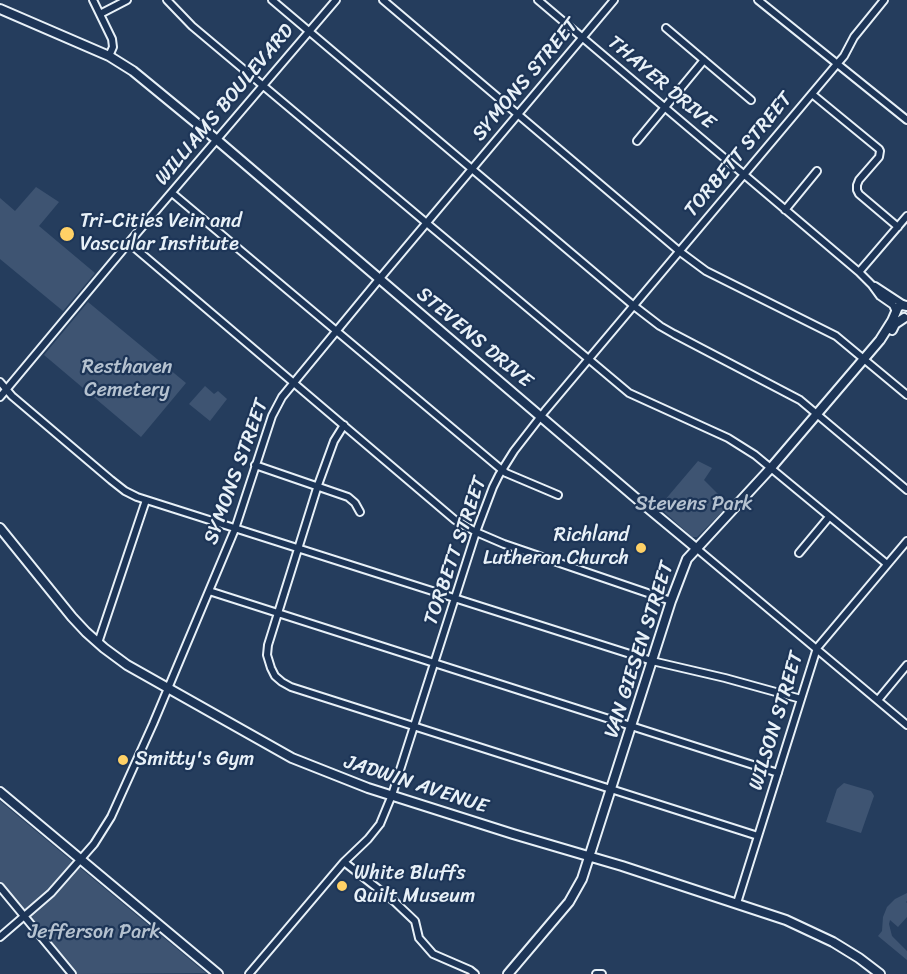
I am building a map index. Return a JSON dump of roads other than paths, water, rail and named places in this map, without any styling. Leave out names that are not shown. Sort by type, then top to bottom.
[{"type":"main road","name":"STEVENS DRIVE","points":[[0,9],[109,56],[133,71],[696,548]]},
{"type":"main road","name":"VAN GIESEN STREET","points":[[513,972],[571,898],[582,879],[685,563],[696,548],[771,469],[879,340],[898,307],[906,304]]},
{"type":"main road","points":[[896,312],[899,316],[906,318]]},
{"type":"main road","name":"VAN GIESEN STREET","points":[[879,340],[887,335],[895,324],[906,318]]},
{"type":"main road","name":"JADWIN AVENUE","points":[[0,528],[79,625],[98,643],[127,665],[302,763],[392,795],[786,920],[811,930],[845,949],[880,974]]},
{"type":"main road","points":[[0,792],[218,974]]},
{"type":"street","points":[[93,0],[113,42],[109,56]]},
{"type":"street","points":[[100,14],[127,0]]},
{"type":"street","points":[[167,0],[192,26],[629,393],[728,438],[755,455],[887,564]]},
{"type":"street","points":[[272,0],[634,306],[674,334],[800,400],[907,490]]},
{"type":"street","name":"WILLIAMS BOULEVARD","points":[[0,397],[336,0]]},
{"type":"street","points":[[383,0],[706,272],[836,336],[907,395]]},
{"type":"street","name":"THAYER DRIVE","points":[[538,0],[859,272],[880,296],[893,305],[896,312]]},
{"type":"street","name":"SYMONS STREET","points":[[0,937],[51,893],[81,860],[115,810],[235,529],[272,416],[282,397],[614,0]]},
{"type":"street","points":[[758,0],[907,120]]},
{"type":"street","name":"TORBETT STREET","points":[[249,974],[344,862],[380,824],[392,795],[476,532],[502,470],[540,416],[837,64],[854,37],[884,0]]},
{"type":"street","points":[[666,28],[751,100]]},
{"type":"street","points":[[637,141],[704,60]]},
{"type":"street","points":[[812,94],[879,149],[879,157],[859,180],[856,187],[859,194],[898,227]]},
{"type":"street","points":[[784,210],[817,171]]},
{"type":"street","points":[[172,193],[502,470],[558,495]]},
{"type":"street","points":[[859,272],[907,216]]},
{"type":"street","points":[[129,243],[455,520],[504,544],[671,601]]},
{"type":"street","name":"THAYER DRIVE","points":[[872,285],[906,304]]},
{"type":"street","points":[[0,382],[6,390],[130,494],[652,661],[801,699]]},
{"type":"street","points":[[344,425],[334,441],[318,485],[268,645],[267,655],[278,679],[286,685],[758,836]]},
{"type":"street","points":[[255,465],[348,497],[360,512]]},
{"type":"street","points":[[98,643],[146,500]]},
{"type":"street","points":[[799,553],[829,517]]},
{"type":"street","name":"WILSON STREET","points":[[737,903],[817,648],[907,541]]},
{"type":"street","name":"STEVENS DRIVE","points":[[696,548],[907,725]]},
{"type":"street","points":[[209,591],[778,773]]},
{"type":"street","points":[[878,700],[907,665]]},
{"type":"street","points":[[344,862],[416,921],[420,938],[433,954],[475,974]]},
{"type":"street","points":[[0,887],[72,974]]},
{"type":"street","points":[[596,974],[602,974]]},
{"type":"place","name":"Tri-Cities Vein and Vascular Institute","points":[[67,234]]},
{"type":"place","name":"Richland Lutheran Church","points":[[641,548]]},
{"type":"place","name":"Smitty's Gym","points":[[123,760]]},
{"type":"place","name":"White Bluffs Quilt Museum","points":[[342,886]]},
{"type":"park label","name":"Resthaven Cemetery","points":[[127,380]]},
{"type":"park label","name":"Stevens Park","points":[[694,505]]},
{"type":"park label","name":"Jefferson Park","points":[[94,933]]}]
